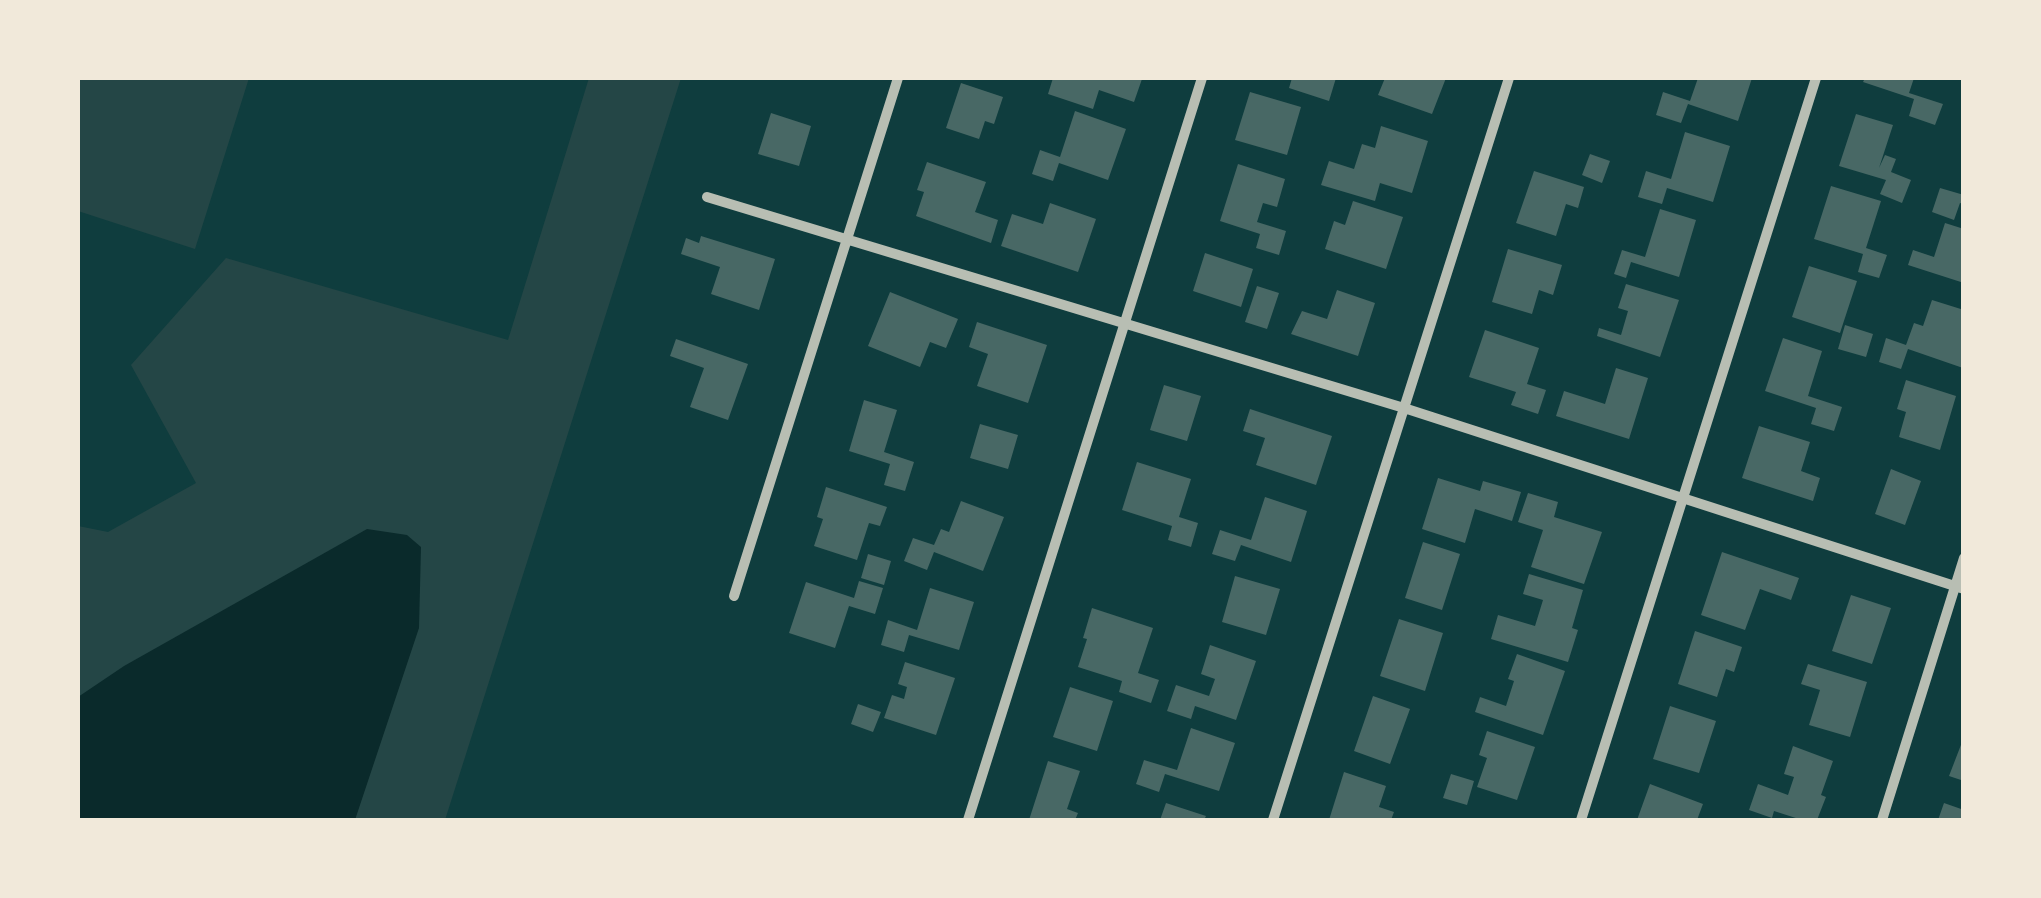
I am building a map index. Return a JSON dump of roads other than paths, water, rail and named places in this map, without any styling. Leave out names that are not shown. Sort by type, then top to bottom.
[{"type":"street","points":[[734,596],[898,78]]},
{"type":"street","points":[[968,820],[1202,78]]},
{"type":"street","points":[[1273,820],[1509,78]]},
{"type":"street","points":[[1580,820],[1816,78]]},
{"type":"street","points":[[706,197],[1404,408],[1959,588]]},
{"type":"street","points":[[1882,820],[1959,588],[1964,558]]}]
